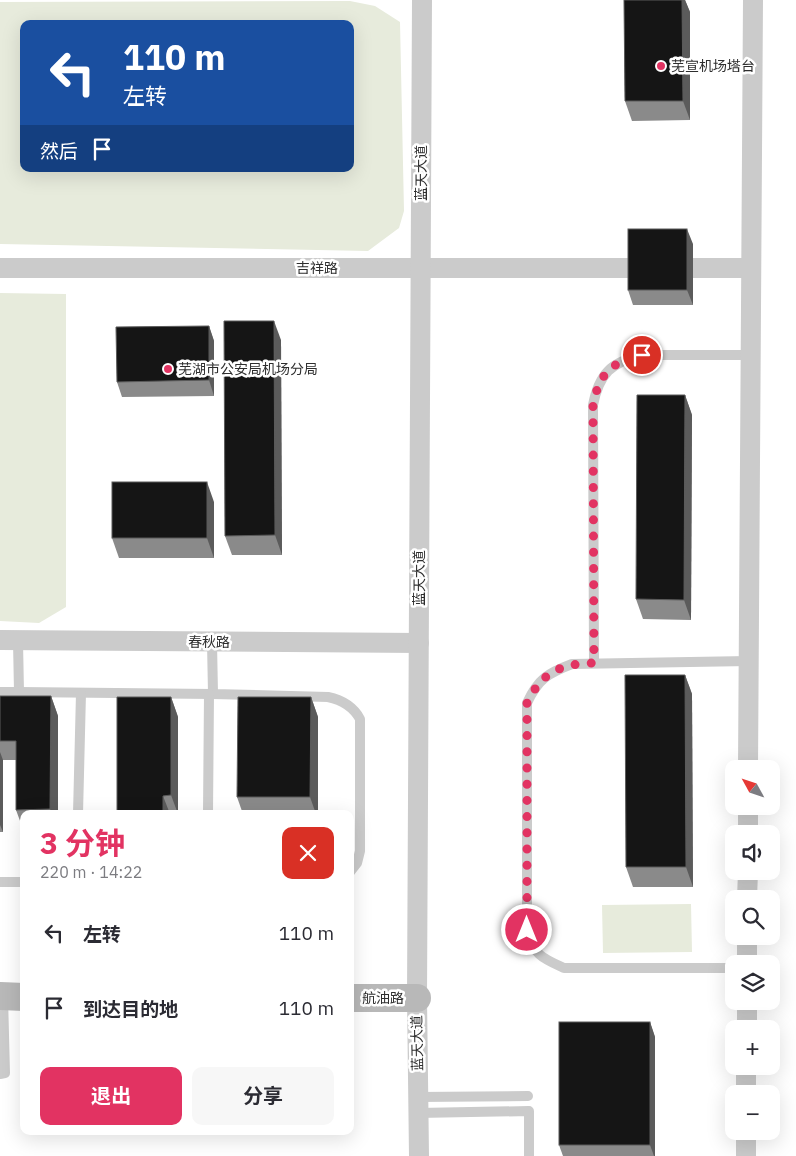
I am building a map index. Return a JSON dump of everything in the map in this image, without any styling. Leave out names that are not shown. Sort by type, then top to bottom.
[{"type":"street","name":"蓝天大道","points":[[419,1156],[417,998],[422,0]]},
{"type":"street","points":[[748,760],[753,0]]},
{"type":"street","name":"吉祥路","points":[[0,268],[751,268]]},
{"type":"street","name":"春秋路","points":[[9,640],[419,643]]},
{"type":"street","name":"航油路","points":[[354,998],[417,998]]},
{"type":"street","points":[[746,1140],[746,1156]]},
{"type":"lane","points":[[594,663],[593,405],[597,385],[608,370],[625,359],[642,355],[750,355]]},
{"type":"lane","points":[[9,640],[19,692]]},
{"type":"lane","points":[[208,810],[212,642]]},
{"type":"lane","points":[[725,968],[564,968],[545,959],[534,950],[527,930],[527,703],[535,687],[550,672],[572,664],[749,661]]},
{"type":"lane","points":[[0,692],[211,694],[328,697],[339,699],[356,711],[360,719],[360,851],[354,867]]},
{"type":"lane","points":[[78,810],[81,693]]},
{"type":"lane","points":[[0,882],[20,882]]},
{"type":"lane","points":[[0,1074],[5,1073],[9,997]]},
{"type":"lane","points":[[418,1104],[528,1096]]},
{"type":"lane","points":[[418,1104],[529,1111],[529,1156]]},
{"type":"shaded area","points":[[350,1],[375,6],[400,22],[404,211],[399,228],[368,251],[0,244],[0,2]]},
{"type":"shaded area","points":[[0,293],[66,294],[66,607],[39,623],[0,621]]},
{"type":"shaded area","points":[[691,904],[692,952],[603,953],[602,905]]},
{"type":"building","name":"芜宣机场塔台","points":[[624,0],[682,0],[683,101],[625,101]]},
{"type":"building","points":[[628,229],[687,229],[687,290],[628,290]]},
{"type":"building","points":[[224,321],[274,321],[275,535],[225,536]]},
{"type":"building","name":"芜湖市公安局机场分局","points":[[209,326],[209,380],[117,382],[116,327]]},
{"type":"building","points":[[637,395],[685,395],[684,600],[636,599]]},
{"type":"building","points":[[112,482],[207,482],[207,538],[112,538]]},
{"type":"building","points":[[625,675],[685,675],[686,867],[626,867]]},
{"type":"building","points":[[0,696],[51,696],[50,809],[16,810],[16,741],[0,741]]},
{"type":"building","points":[[117,697],[171,697],[171,795],[163,796],[163,810],[117,810]]},
{"type":"building","points":[[238,697],[311,697],[310,797],[237,797]]},
{"type":"building","points":[[559,1022],[650,1022],[650,1145],[559,1145]]},
{"type":"place","name":"芜宣机场塔台","points":[[661,66]]},
{"type":"place","name":"芜湖市公安局机场分局","points":[[168,369]]},
{"type":"route","points":[[527,930],[527,703],[535,687],[550,672],[572,664],[594,663],[593,405],[597,385],[608,370],[625,359],[642,355]]}]
